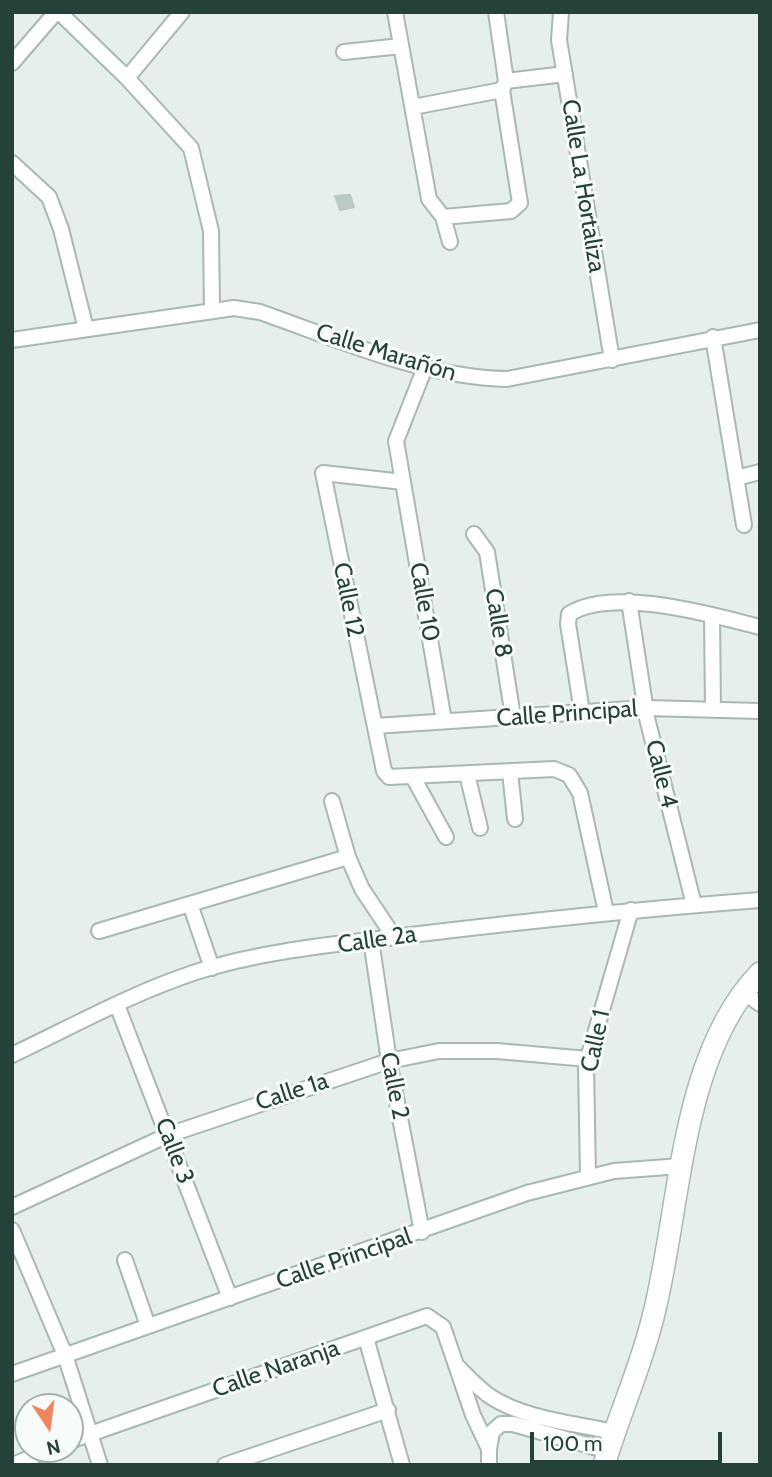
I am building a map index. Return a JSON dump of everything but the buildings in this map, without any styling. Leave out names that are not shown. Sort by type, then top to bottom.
[{"type":"main road","points":[[608,1449],[654,1314],[681,1166],[711,1050],[742,991],[760,973]]},
{"type":"street","points":[[12,63],[58,12],[127,78],[191,148],[211,231],[212,310]]},
{"type":"street","points":[[127,78],[182,12]]},
{"type":"street","points":[[395,12],[429,199],[443,217],[450,242]]},
{"type":"street","points":[[443,217],[517,209],[520,203],[496,12]]},
{"type":"street","name":"Calle La Hortaliza","points":[[561,12],[559,40],[611,360]]},
{"type":"street","points":[[344,52],[401,46]]},
{"type":"street","points":[[413,107],[565,74]]},
{"type":"street","points":[[12,163],[48,197],[61,229],[86,329]]},
{"type":"street","name":"Calle Marañón","points":[[12,340],[234,309],[260,312],[424,370],[466,379],[507,379],[760,330]]},
{"type":"street","points":[[713,337],[744,525]]},
{"type":"street","name":"Calle 10","points":[[424,370],[396,441],[444,721]]},
{"type":"street","points":[[736,478],[760,472]]},
{"type":"street","name":"Calle 12","points":[[403,482],[323,473],[384,771],[389,777],[413,777]]},
{"type":"street","name":"Calle 8","points":[[474,534],[487,552],[513,717]]},
{"type":"street","points":[[582,712],[568,624],[569,614],[577,609],[629,601],[712,615],[760,627]]},
{"type":"street","name":"Calle 4","points":[[629,601],[646,708],[694,905]]},
{"type":"street","points":[[712,615],[713,709]]},
{"type":"street","name":"Calle Principal","points":[[375,726],[646,708],[760,711]]},
{"type":"street","points":[[446,837],[413,777],[554,769],[569,775],[580,793],[606,912]]},
{"type":"street","points":[[510,772],[515,819]]},
{"type":"street","points":[[467,774],[480,828]]},
{"type":"street","points":[[332,801],[348,857],[362,888],[394,937]]},
{"type":"street","points":[[99,931],[348,857]]},
{"type":"street","name":"Calle 2a","points":[[12,1055],[117,1005],[212,968],[241,960],[370,940],[606,912],[760,900]]},
{"type":"street","points":[[190,904],[212,968]]},
{"type":"street","name":"Calle 1","points":[[588,1176],[588,1059],[631,910]]},
{"type":"street","name":"Calle 2","points":[[370,940],[389,1062],[422,1232]]},
{"type":"street","points":[[742,991],[760,1004]]},
{"type":"street","name":"Calle 3","points":[[117,1005],[230,1298]]},
{"type":"street","name":"Calle 1a","points":[[12,1207],[168,1135],[389,1062],[439,1051],[497,1051],[588,1059]]},
{"type":"street","name":"Calle Principal","points":[[12,1374],[527,1193],[588,1176],[642,1167],[681,1166]]},
{"type":"street","points":[[12,1230],[65,1355],[100,1465]]},
{"type":"street","points":[[125,1260],[148,1326]]},
{"type":"street","name":"Calle Naranja","points":[[84,1435],[427,1315],[443,1327],[455,1363]]},
{"type":"street","points":[[366,1338],[402,1465]]},
{"type":"street","points":[[455,1363],[482,1390],[501,1403],[608,1449]]},
{"type":"street","points":[[455,1363],[473,1415],[489,1450]]},
{"type":"street","points":[[225,1465],[387,1410]]},
{"type":"street","points":[[489,1465],[492,1432],[501,1424],[513,1424],[608,1449]]}]
